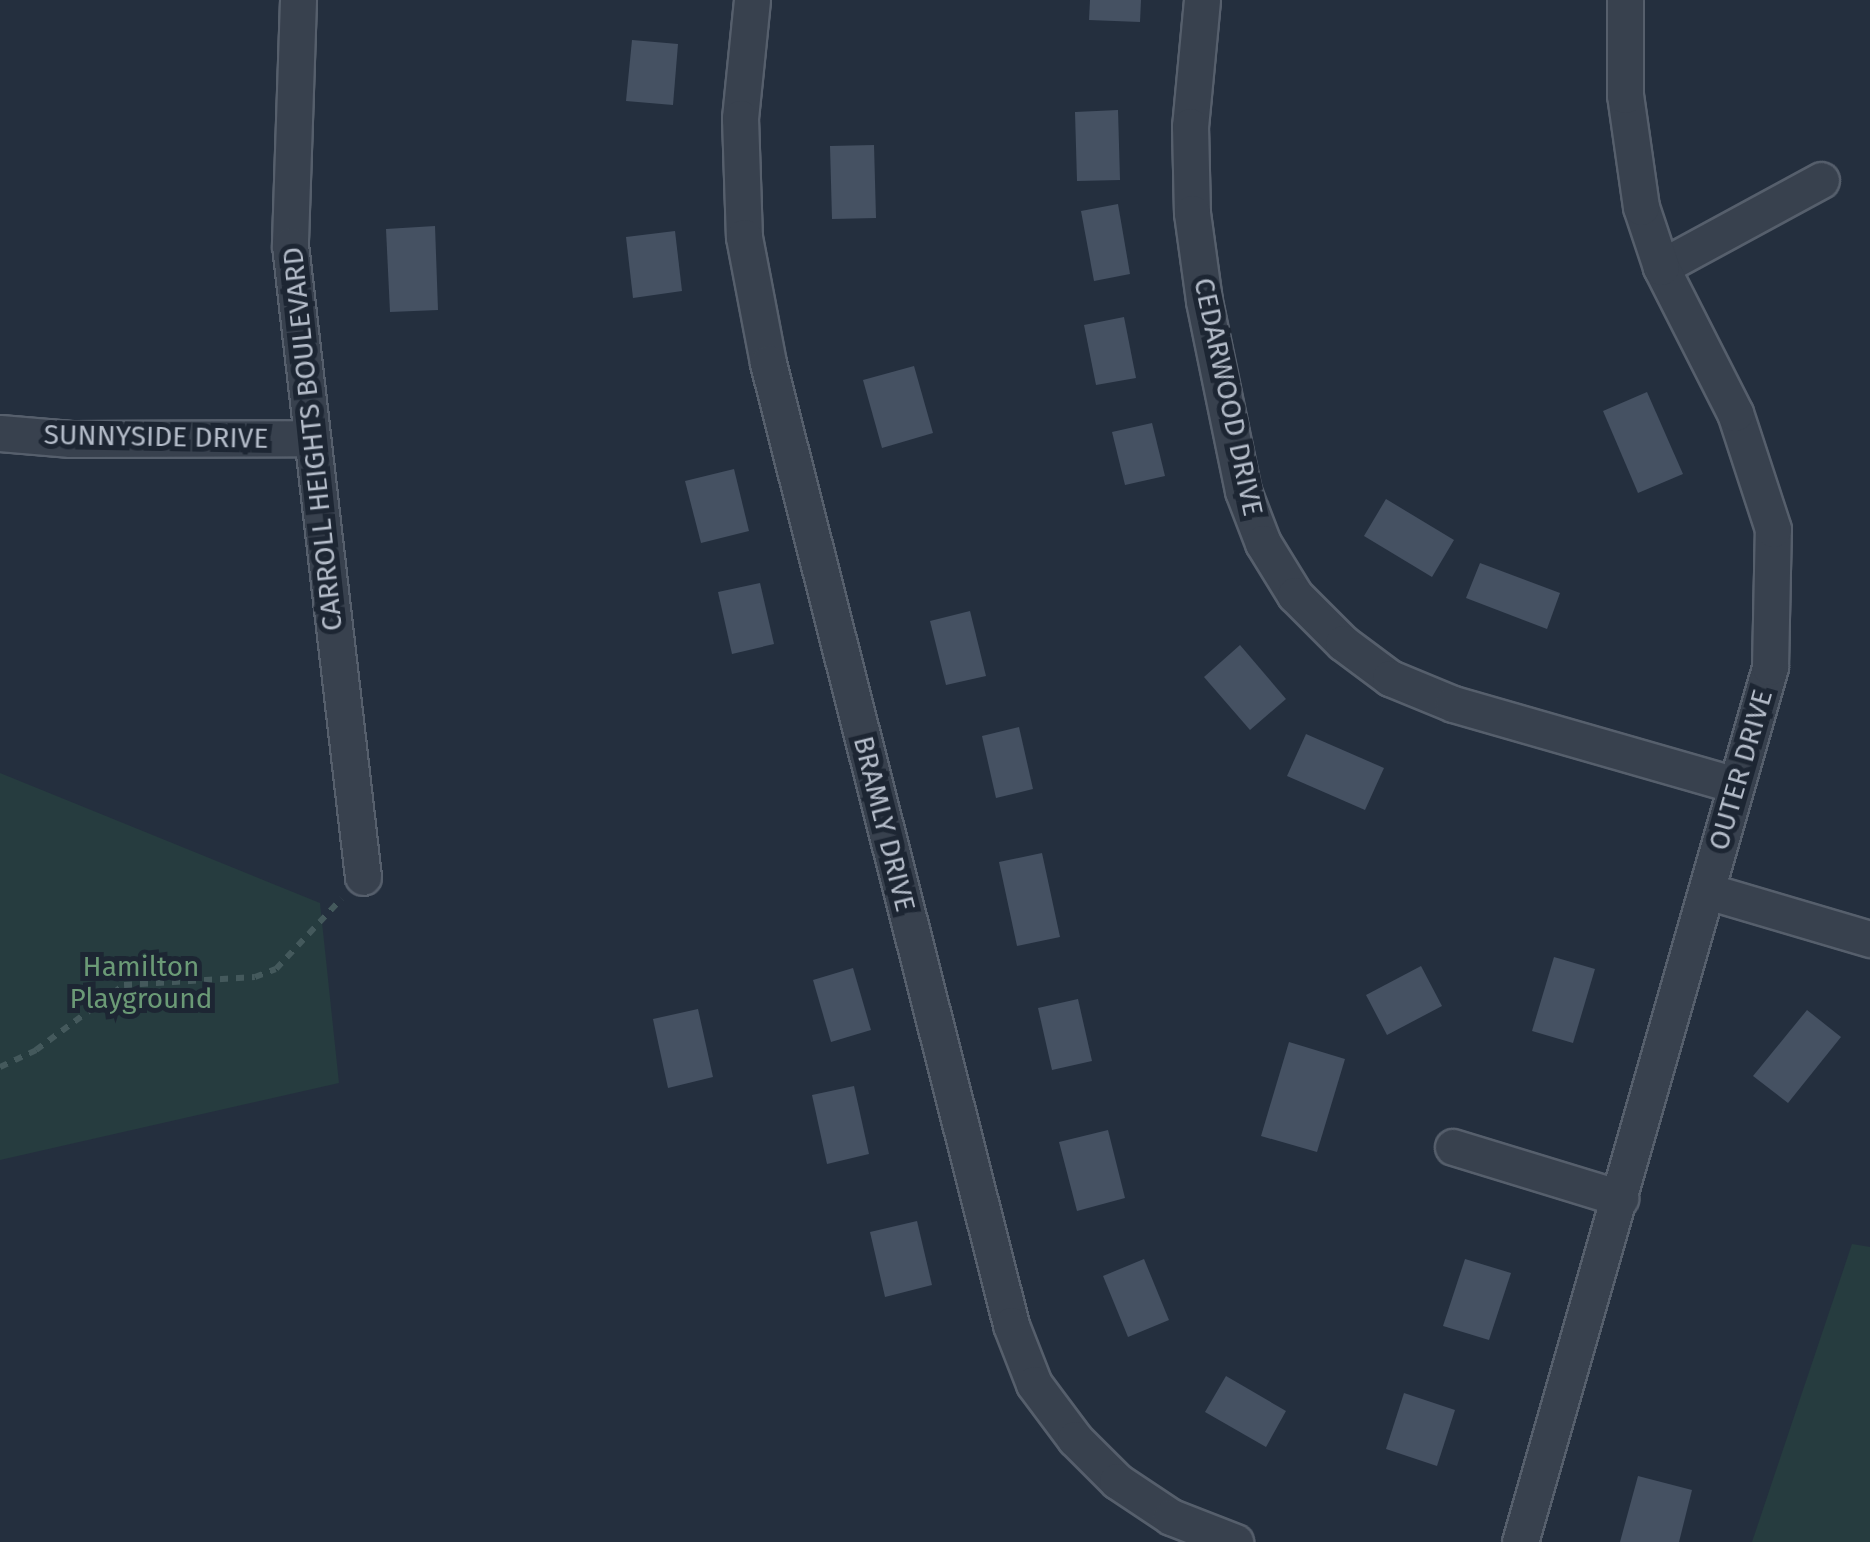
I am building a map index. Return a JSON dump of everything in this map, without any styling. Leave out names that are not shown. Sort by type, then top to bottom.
[{"type":"street","name":"CARROLL HEIGHTS BOULEVARD","points":[[298,0],[291,96],[290,245],[363,877]]},
{"type":"street","name":"BRAMLY DRIVE","points":[[752,0],[740,118],[744,237],[768,363],[1011,1325],[1034,1384],[1075,1439],[1117,1481],[1171,1517],[1234,1542]]},
{"type":"street","name":"CEDARWOOD DRIVE","points":[[1202,0],[1190,126],[1192,213],[1204,301],[1243,491],[1263,543],[1295,595],[1343,643],[1390,678],[1453,704],[1736,785]]},
{"type":"street","name":"OUTER DRIVE","points":[[1520,1542],[1770,667],[1775,595],[1773,528],[1759,474],[1735,413],[1661,267],[1641,207],[1625,96],[1625,0]]},
{"type":"street","points":[[1661,267],[1821,180]]},
{"type":"street","name":"SUNNYSIDE DRIVE","points":[[0,433],[71,440],[312,438]]},
{"type":"street","points":[[1707,891],[1870,939]]},
{"type":"street","points":[[1453,1146],[1620,1198]]},
{"type":"path","points":[[0,1066],[36,1050],[124,986],[255,978],[276,969],[363,877]]},
{"type":"green space","name":"Hamilton Playground","points":[[0,773],[320,903],[339,1083],[0,1160]]},
{"type":"green space","points":[[1852,1244],[1870,1247],[1870,1542],[1752,1542]]},
{"type":"building","points":[[1090,0],[1141,0],[1140,22],[1089,20]]},
{"type":"building","points":[[632,40],[678,44],[673,105],[626,101]]},
{"type":"building","points":[[1118,110],[1120,180],[1077,181],[1075,112]]},
{"type":"building","points":[[874,145],[876,218],[832,219],[830,146]]},
{"type":"building","points":[[1118,204],[1130,274],[1094,281],[1081,211]]},
{"type":"building","points":[[435,226],[438,310],[390,312],[386,229]]},
{"type":"building","points":[[675,231],[682,291],[633,298],[626,237]]},
{"type":"building","points":[[1124,317],[1136,378],[1096,385],[1084,325]]},
{"type":"building","points":[[914,366],[933,433],[882,448],[863,380]]},
{"type":"building","points":[[1647,392],[1683,474],[1638,493],[1603,411]]},
{"type":"building","points":[[1152,423],[1165,476],[1125,485],[1112,432]]},
{"type":"building","points":[[734,469],[749,531],[701,543],[685,481]]},
{"type":"building","points":[[1386,499],[1454,540],[1432,577],[1364,536]]},
{"type":"building","points":[[1480,563],[1560,593],[1547,629],[1466,598]]},
{"type":"building","points":[[760,583],[774,644],[732,654],[718,592]]},
{"type":"building","points":[[970,611],[986,676],[946,685],[930,621]]},
{"type":"building","points":[[1240,645],[1286,699],[1250,730],[1204,677]]},
{"type":"building","points":[[1019,727],[1033,789],[996,798],[982,736]]},
{"type":"building","points":[[1306,734],[1384,768],[1365,810],[1287,776]]},
{"type":"building","points":[[1042,853],[1060,937],[1017,946],[999,862]]},
{"type":"building","points":[[1554,957],[1595,969],[1573,1043],[1532,1031]]},
{"type":"building","points":[[1421,966],[1442,1006],[1387,1035],[1366,995]]},
{"type":"building","points":[[853,968],[871,1030],[831,1042],[813,980]]},
{"type":"building","points":[[1078,999],[1092,1061],[1052,1070],[1038,1008]]},
{"type":"building","points":[[698,1009],[713,1077],[668,1088],[653,1019]]},
{"type":"building","points":[[1807,1010],[1841,1037],[1788,1103],[1753,1076]]},
{"type":"building","points":[[1289,1042],[1345,1059],[1317,1152],[1261,1136]]},
{"type":"building","points":[[854,1086],[869,1154],[827,1164],[812,1095]]},
{"type":"building","points":[[1108,1130],[1125,1198],[1077,1211],[1059,1142]]},
{"type":"building","points":[[917,1221],[932,1285],[885,1297],[870,1232]]},
{"type":"building","points":[[1144,1259],[1169,1320],[1128,1337],[1103,1276]]},
{"type":"building","points":[[1465,1259],[1511,1273],[1489,1340],[1443,1326]]},
{"type":"building","points":[[1226,1376],[1286,1411],[1266,1447],[1205,1412]]},
{"type":"building","points":[[1404,1393],[1455,1410],[1437,1466],[1386,1449]]},
{"type":"building","points":[[1638,1476],[1692,1490],[1679,1542],[1620,1542]]}]
